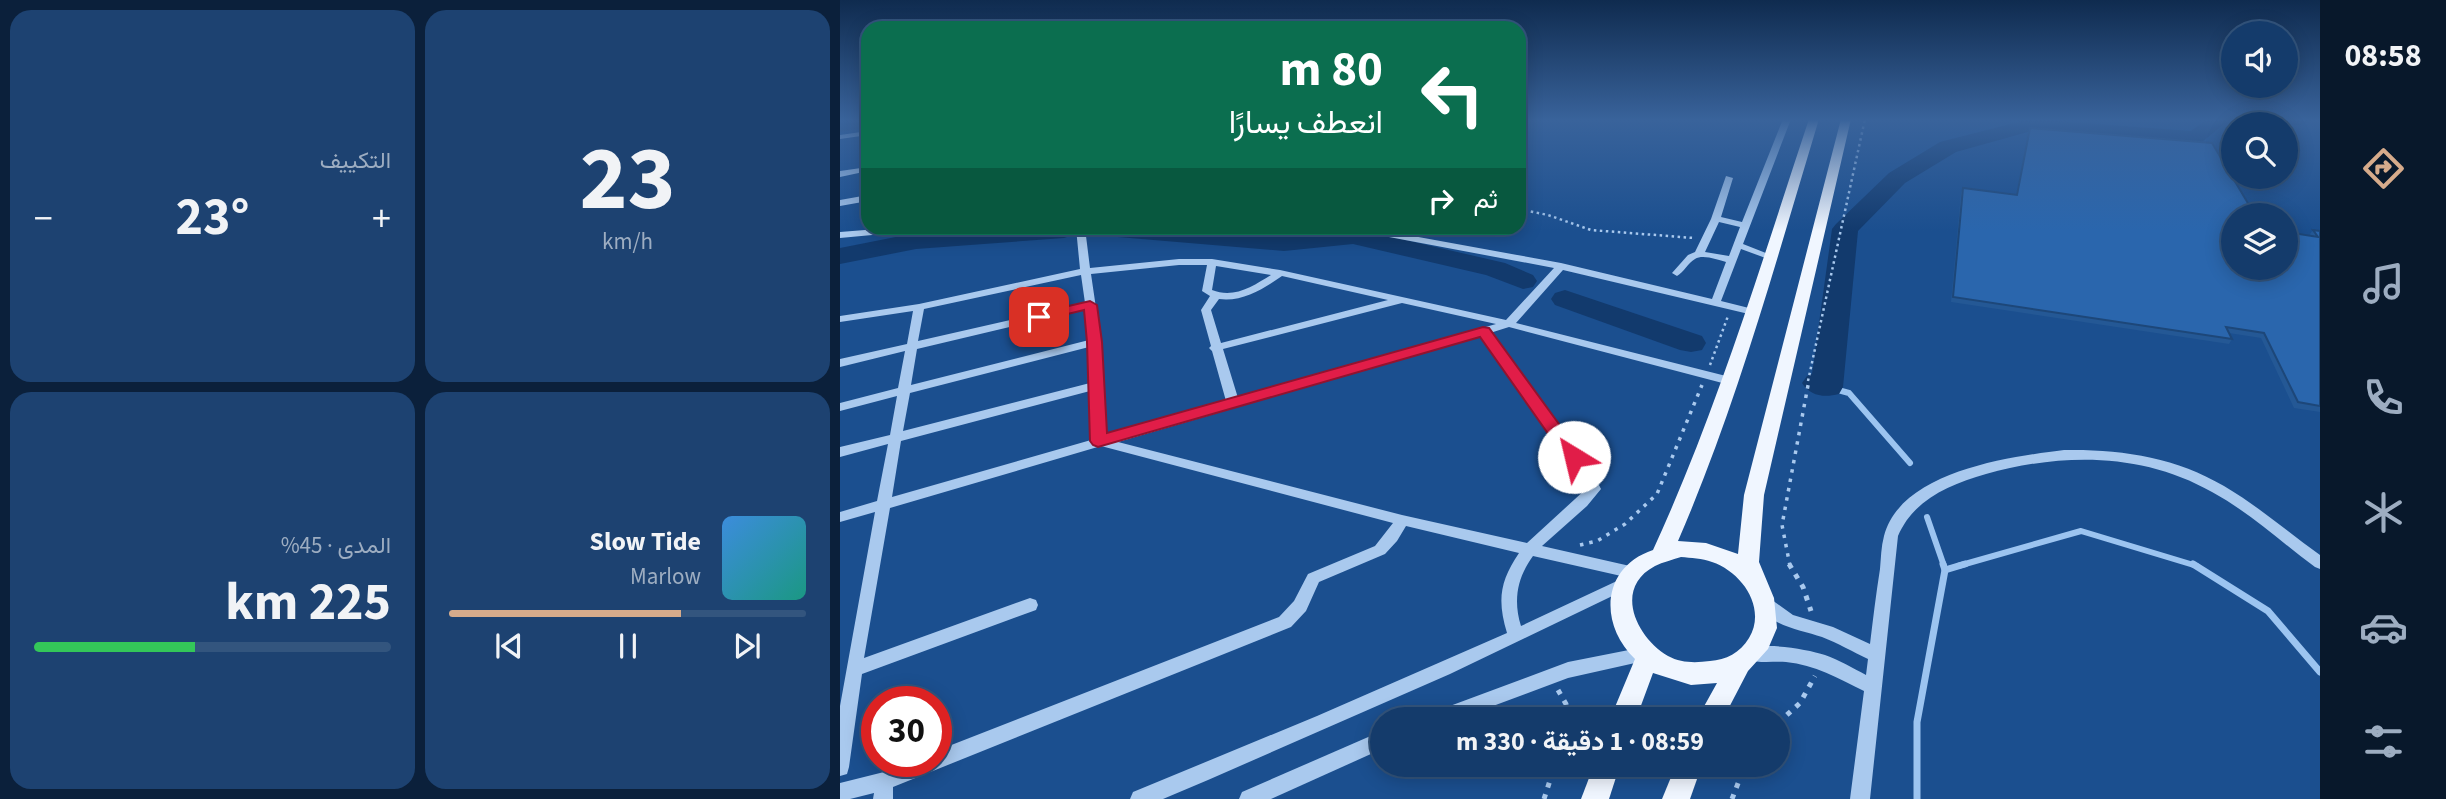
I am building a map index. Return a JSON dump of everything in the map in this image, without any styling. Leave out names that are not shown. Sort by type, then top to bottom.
[{"type":"main road","points":[[1663,552],[1692,487],[1730,381],[1802,156]]},
{"type":"main road","points":[[1717,707],[1766,631],[1766,605],[1748,562],[1754,495],[1837,156]]},
{"type":"main road","points":[[1746,659],[1703,674],[1664,666],[1646,655],[1630,638],[1622,620],[1619,601],[1627,578],[1648,558],[1663,552],[1697,549],[1714,553],[1730,560],[1756,582]]},
{"type":"main road","points":[[1627,707],[1646,655]]},
{"type":"main road","points":[[1595,799],[1603,777]]},
{"type":"main road","points":[[1676,799],[1684,777]]},
{"type":"street","points":[[1715,304],[1773,156]]},
{"type":"street","points":[[840,174],[861,170]]},
{"type":"street","points":[[1699,254],[1716,219],[1729,178]]},
{"type":"street","points":[[840,203],[861,199]]},
{"type":"street","points":[[1716,219],[1746,225]]},
{"type":"street","points":[[840,236],[861,234]]},
{"type":"street","points":[[1081,235],[1095,342],[1098,441]]},
{"type":"street","points":[[1398,235],[1561,266],[1753,312]]},
{"type":"street","points":[[1738,246],[1771,257]]},
{"type":"street","points":[[1677,273],[1690,257],[1699,254],[1732,260]]},
{"type":"street","points":[[1212,262],[1207,291],[1216,296],[1229,298],[1245,294],[1280,273]]},
{"type":"street","points":[[840,321],[1086,271],[1166,263],[1212,262],[1280,273],[1509,324],[1730,381]]},
{"type":"street","points":[[840,516],[1509,324],[1561,266]]},
{"type":"street","points":[[1216,296],[1206,310],[1233,402]]},
{"type":"street","points":[[1216,348],[1402,300]]},
{"type":"street","points":[[840,363],[1090,305]]},
{"type":"street","points":[[840,767],[854,669],[919,307]]},
{"type":"street","points":[[1483,331],[1589,478],[1594,489],[1530,547],[1512,580],[1508,606],[1516,636]]},
{"type":"street","points":[[840,407],[1095,342]]},
{"type":"street","points":[[840,452],[896,435],[1096,386]]},
{"type":"street","points":[[1098,441],[1402,520],[1530,547],[1627,578]]},
{"type":"street","points":[[1860,799],[1891,536],[1900,515],[1919,496],[1932,488],[1999,465],[2082,452],[2118,455],[2157,464],[2218,489],[2320,564]]},
{"type":"street","points":[[952,754],[1285,622],[1300,606],[1313,578],[1380,550],[1402,520]]},
{"type":"street","points":[[1140,799],[1516,636],[1627,578]]},
{"type":"street","points":[[1766,605],[1788,620],[1827,632],[1877,655]]},
{"type":"street","points":[[854,669],[1030,606]]},
{"type":"street","points":[[1469,707],[1586,666],[1646,655]]},
{"type":"street","points":[[1746,659],[1787,655],[1823,662],[1873,687]]},
{"type":"street","points":[[1249,799],[1370,745]]},
{"type":"street","points":[[840,792],[884,790],[907,777]]},
{"type":"path","points":[[1827,632],[1811,610],[1804,587],[1788,562],[1782,525],[1812,365],[1857,156]]},
{"type":"path","points":[[1526,210],[1591,230],[1707,239]]},
{"type":"path","points":[[1563,556],[1574,547],[1597,541],[1625,524],[1652,500],[1706,375],[1731,307]]},
{"type":"path","points":[[1790,712],[1800,703],[1823,662]]},
{"type":"path","points":[[1550,677],[1566,707]]},
{"type":"path","points":[[1544,799],[1551,777]]},
{"type":"path","points":[[1732,799],[1740,777]]},
{"type":"building","points":[[2025,156],[2220,156],[2221,189],[2239,189],[2248,203],[2221,203],[2221,280],[2298,280],[2298,234],[2318,237],[2313,230],[2320,231],[2320,406],[2298,402],[2264,333],[2226,327],[2232,339],[1953,297],[1963,188],[2017,195]]},
{"type":"waterway","points":[[1818,383],[1827,387],[1845,229],[1897,178],[1933,156]]},
{"type":"waterway","points":[[840,256],[916,241],[997,235]]},
{"type":"waterway","points":[[1189,235],[1284,243],[1353,236],[1495,269],[1523,281]]},
{"type":"waterway","points":[[1565,299],[1691,343]]},
{"type":"waterway","points":[[1827,387],[1849,393],[1910,463]]},
{"type":"waterway","points":[[1927,517],[1944,566]]},
{"type":"waterway","points":[[1964,564],[2081,531],[2195,566]]},
{"type":"waterway","points":[[1943,564],[1945,570]]},
{"type":"waterway","points":[[1945,570],[1964,564]]},
{"type":"waterway","points":[[1958,566],[1964,564]]},
{"type":"waterway","points":[[2195,566],[2268,611],[2320,672]]},
{"type":"waterway","points":[[1917,799],[1917,722],[1945,570]]},
{"type":"route","points":[[1039,317],[1090,305],[1095,342],[1098,441],[1483,331],[1574,457]]}]
